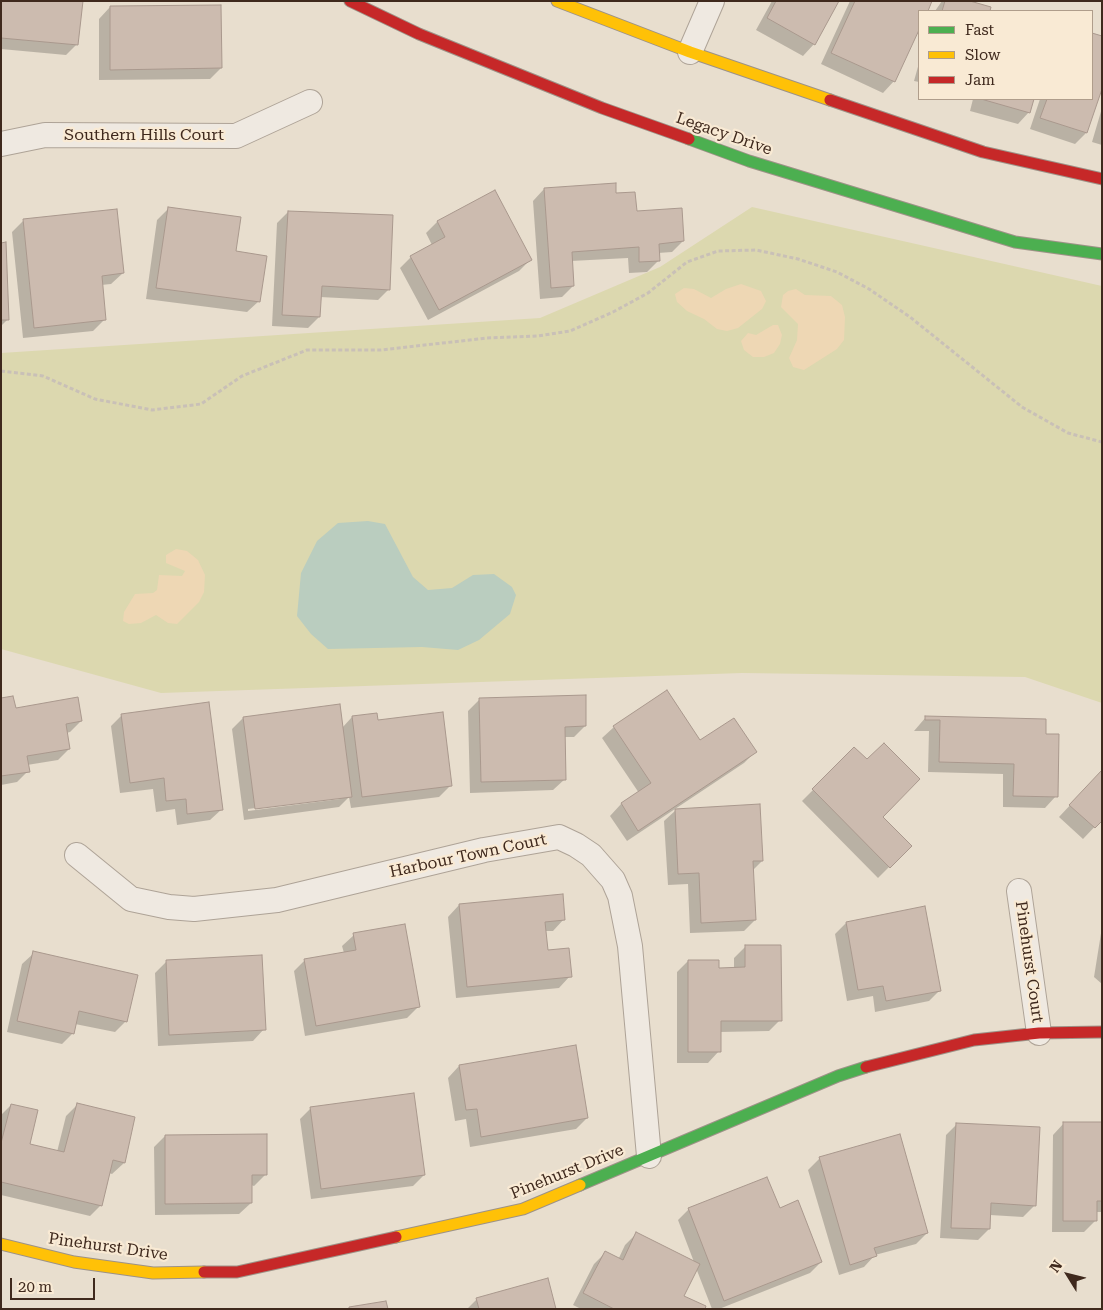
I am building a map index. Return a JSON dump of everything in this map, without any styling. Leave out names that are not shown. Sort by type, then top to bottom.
[{"type":"main road","name":"Legacy Drive","points":[[350,1],[420,34],[602,108],[749,161],[1015,242],[1102,254]]},
{"type":"main road","points":[[557,1],[690,52],[983,152],[1102,179]]},
{"type":"main road","name":"Pinehurst Drive","points":[[1,1244],[74,1262],[153,1273],[237,1272],[523,1209],[838,1076],[884,1062],[974,1040],[1039,1034],[1102,1032]]},
{"type":"street","points":[[690,52],[712,1]]},
{"type":"street","name":"Southern Hills Court","points":[[1,144],[45,135],[236,136],[310,102]]},
{"type":"street","name":"Harbour Town Court","points":[[77,855],[131,900],[169,907],[194,909],[277,900],[484,850],[559,837],[576,845],[591,855],[613,880],[620,896],[630,946],[649,1156]]},
{"type":"street","name":"Pinehurst Court","points":[[1019,891],[1039,1034]]},
{"type":"path","points":[[1,371],[43,376],[94,399],[152,410],[201,404],[242,376],[307,350],[381,350],[486,338],[538,336],[570,331],[613,312],[648,293],[687,262],[718,251],[756,250],[798,259],[837,272],[869,289],[910,316],[1022,407],[1068,433],[1102,442]]},
{"type":"shaded area","points":[[752,207],[1102,286],[1102,703],[1025,677],[742,673],[161,693],[1,649],[1,353],[540,318],[660,267]]},
{"type":"shaded area","points":[[368,521],[385,524],[413,577],[428,590],[452,588],[473,575],[494,574],[512,587],[516,595],[510,614],[479,640],[458,650],[422,647],[328,649],[311,634],[297,616],[301,573],[317,541],[338,523]]},
{"type":"sand","points":[[741,284],[761,291],[766,301],[762,309],[738,328],[727,331],[717,329],[704,319],[687,311],[677,302],[675,294],[684,288],[694,289],[711,298],[726,289]]},
{"type":"sand","points":[[796,289],[805,295],[831,296],[842,305],[845,317],[844,340],[837,349],[804,370],[793,367],[789,358],[797,340],[798,324],[781,307],[783,295],[788,291]]},
{"type":"sand","points":[[773,325],[778,325],[782,335],[780,344],[774,353],[764,357],[753,357],[744,350],[741,341],[748,333],[756,335]]},
{"type":"sand","points":[[176,549],[187,551],[198,560],[205,575],[204,592],[199,602],[177,624],[168,623],[156,615],[141,623],[129,624],[123,621],[124,612],[135,594],[153,593],[157,590],[159,575],[182,576],[185,571],[166,563],[166,555]]},
{"type":"building","points":[[1,1],[83,1],[78,45],[1,38]]},
{"type":"building","points":[[776,1],[839,1],[815,45],[767,18]]},
{"type":"building","points":[[855,1],[932,1],[928,10],[918,10],[918,32],[895,82],[831,53]]},
{"type":"building","points":[[945,1],[970,1],[991,7],[990,10],[942,10]]},
{"type":"building","points":[[221,5],[222,68],[110,70],[110,6]]},
{"type":"building","points":[[1093,33],[1102,36],[1102,89],[1087,133],[1040,118],[1047,100],[1093,100]]},
{"type":"building","points":[[984,100],[1034,100],[1030,113]]},
{"type":"building","points":[[616,183],[616,193],[635,192],[637,211],[682,208],[684,241],[659,244],[660,261],[639,262],[639,247],[572,252],[574,286],[551,288],[544,188]]},
{"type":"building","points":[[495,190],[532,260],[439,310],[410,256],[445,237],[437,221]]},
{"type":"building","points":[[168,207],[241,217],[236,251],[267,256],[260,302],[156,288]]},
{"type":"building","points":[[117,209],[124,273],[102,276],[106,320],[34,328],[23,219]]},
{"type":"building","points":[[288,211],[393,215],[390,290],[322,286],[320,317],[282,315]]},
{"type":"building","points":[[6,242],[9,320],[1,320],[1,243]]},
{"type":"building","points":[[667,690],[700,740],[734,718],[757,752],[638,831],[621,803],[651,783],[613,726]]},
{"type":"building","points":[[586,695],[586,726],[565,727],[566,780],[481,782],[479,698]]},
{"type":"building","points":[[13,696],[16,708],[78,697],[82,721],[66,724],[70,749],[27,756],[30,772],[1,776],[1,698]]},
{"type":"building","points":[[209,702],[223,810],[187,814],[186,799],[166,801],[164,778],[130,783],[121,714]]},
{"type":"building","points":[[340,704],[352,797],[255,809],[243,717]]},
{"type":"building","points":[[443,712],[452,786],[362,797],[352,716],[377,713],[378,720]]},
{"type":"building","points":[[925,716],[1046,719],[1046,734],[1059,734],[1058,797],[1013,796],[1014,764],[939,762],[940,720],[925,720]]},
{"type":"building","points":[[884,743],[920,779],[883,817],[912,846],[890,868],[812,789],[854,747],[867,759]]},
{"type":"building","points":[[1102,770],[1102,821],[1095,828],[1069,805]]},
{"type":"building","points":[[760,804],[763,861],[753,861],[756,920],[701,923],[699,873],[678,874],[675,809]]},
{"type":"building","points":[[563,894],[565,920],[545,922],[548,950],[569,948],[572,977],[467,987],[459,904]]},
{"type":"building","points":[[925,906],[941,991],[886,1001],[883,986],[858,990],[846,922]]},
{"type":"building","points":[[405,924],[420,1007],[316,1026],[304,959],[356,950],[353,933]]},
{"type":"building","points":[[745,945],[781,945],[782,1021],[721,1021],[721,1052],[688,1052],[688,960],[719,960],[719,968],[745,967]]},
{"type":"building","points":[[33,951],[138,975],[127,1022],[79,1011],[74,1034],[17,1021]]},
{"type":"building","points":[[262,955],[266,1030],[169,1035],[166,960]]},
{"type":"building","points":[[576,1045],[588,1118],[481,1137],[477,1109],[466,1110],[459,1065]]},
{"type":"building","points":[[414,1093],[425,1175],[321,1189],[310,1107]]},
{"type":"building","points":[[77,1103],[135,1117],[125,1163],[113,1160],[102,1206],[1,1182],[1,1143],[11,1104],[38,1110],[30,1144],[64,1152]]},
{"type":"building","points":[[1063,1122],[1102,1122],[1102,1201],[1097,1201],[1097,1221],[1063,1221]]},
{"type":"building","points":[[956,1123],[1040,1127],[1036,1206],[991,1203],[990,1229],[951,1228]]},
{"type":"building","points":[[267,1134],[267,1175],[252,1175],[252,1203],[165,1204],[165,1135]]},
{"type":"building","points":[[900,1134],[928,1233],[874,1248],[877,1256],[850,1265],[819,1157]]},
{"type":"building","points":[[767,1177],[780,1208],[798,1200],[822,1262],[724,1301],[688,1208]]},
{"type":"building","points":[[636,1232],[700,1264],[684,1296],[706,1306],[705,1309],[614,1309],[583,1293],[605,1251],[623,1260]]},
{"type":"building","points":[[548,1278],[556,1309],[479,1309],[476,1298]]},
{"type":"building","points":[[386,1301],[388,1309],[349,1309],[349,1307]]},
{"type":"traffic: fast","points":[[689,139],[749,161],[1015,242],[1102,254]]},
{"type":"traffic: fast","points":[[580,1185],[838,1076],[866,1067]]},
{"type":"traffic: slow","points":[[557,1],[690,52],[830,100]]},
{"type":"traffic: slow","points":[[396,1237],[523,1209],[580,1185]]},
{"type":"traffic: slow","points":[[1,1244],[74,1262],[153,1273],[204,1272]]},
{"type":"traffic: jam","points":[[350,1],[419,34],[602,108],[689,139]]},
{"type":"traffic: jam","points":[[830,100],[983,152],[1102,179]]},
{"type":"traffic: jam","points":[[866,1067],[974,1040],[1039,1033],[1102,1032]]},
{"type":"traffic: jam","points":[[204,1272],[237,1272],[396,1237]]}]
